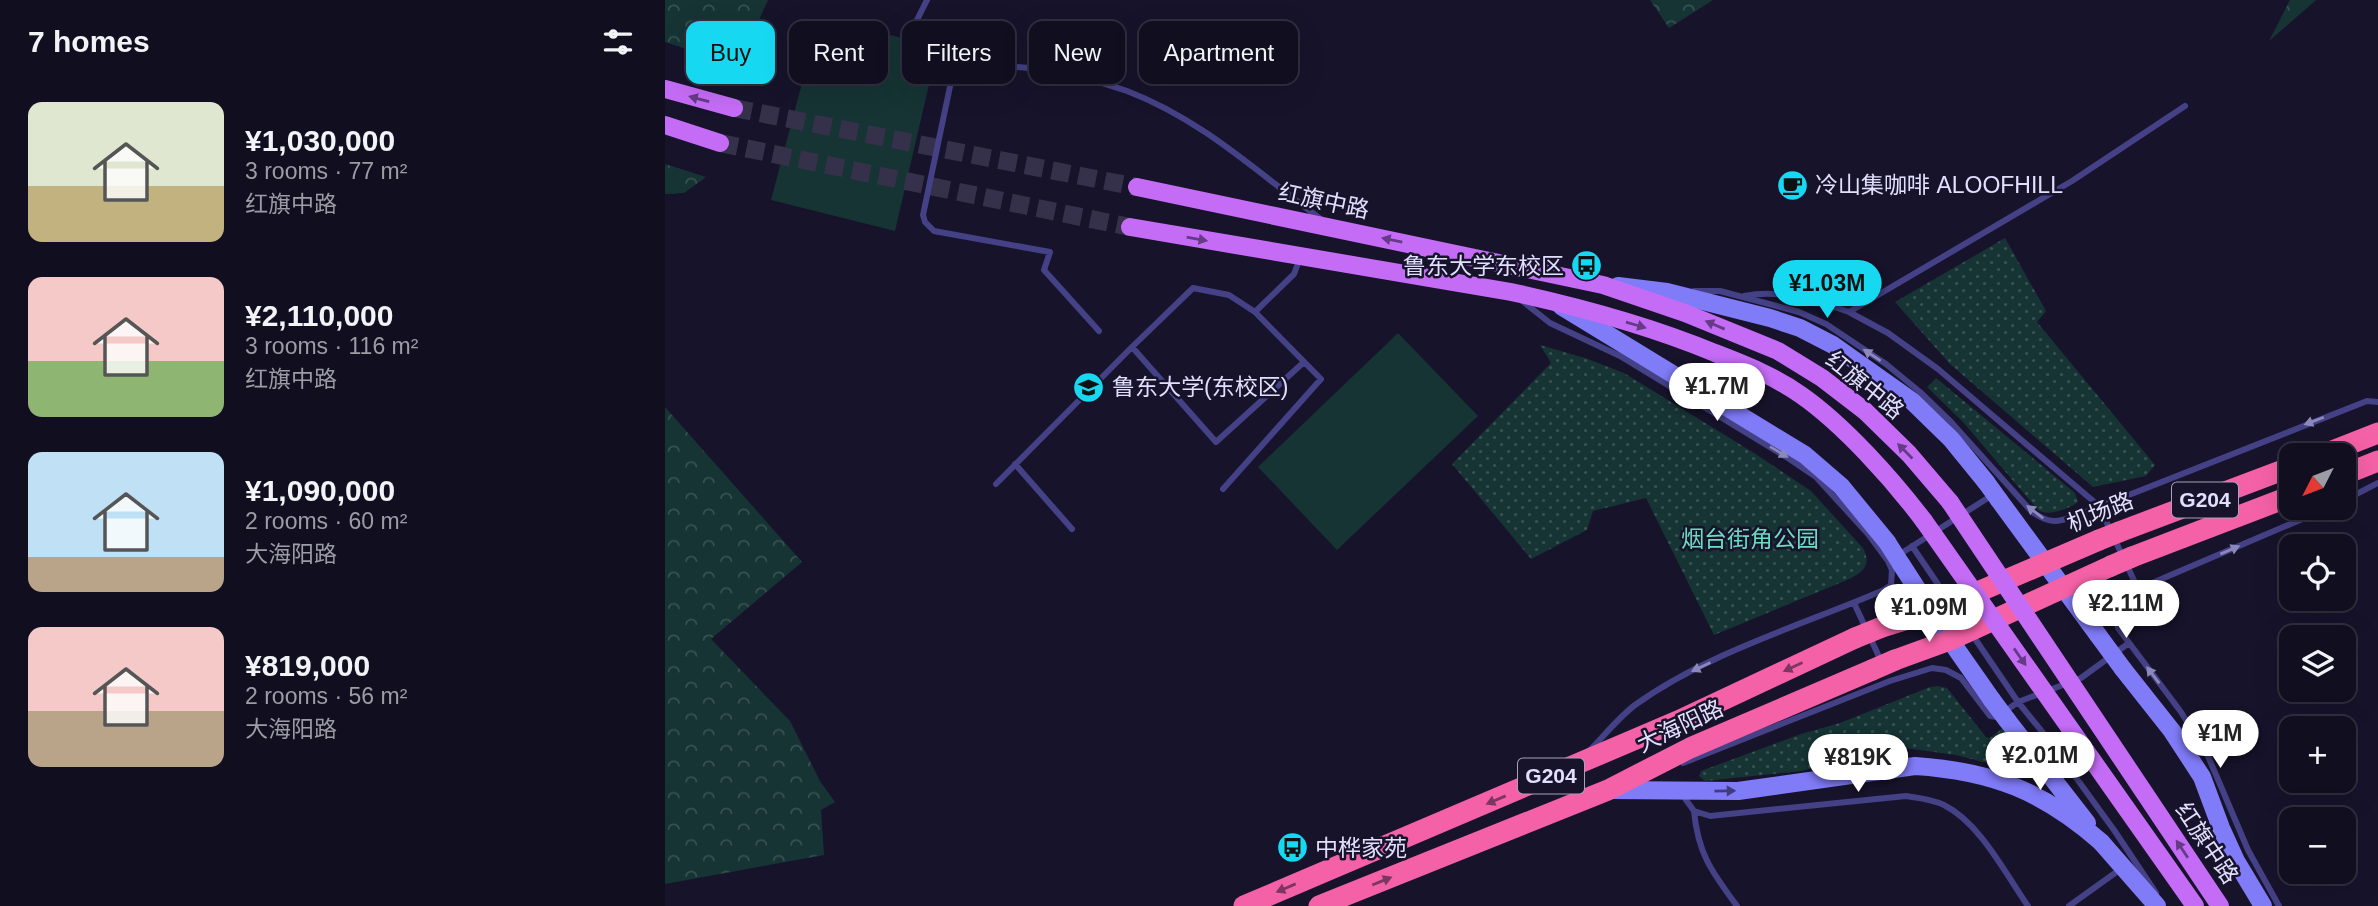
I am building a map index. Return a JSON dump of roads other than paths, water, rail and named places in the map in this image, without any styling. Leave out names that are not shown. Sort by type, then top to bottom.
[{"type":"highway","points":[[2353,443],[2378,433]]},
{"type":"highway","points":[[2356,470],[2378,461]]},
{"type":"highway","name":"机场路","points":[[1931,612],[2099,540],[2279,472]]},
{"type":"highway","name":"G204","points":[[2061,587],[2279,501]]},
{"type":"highway","name":"大海阳路","points":[[1319,906],[1608,790],[1690,748],[1881,675],[1895,660],[1949,640],[2061,587]]},
{"type":"highway","name":"大海阳路","points":[[1244,906],[1678,721],[1855,638],[1931,612]]},
{"type":"main road","points":[[665,89],[734,108]]},
{"type":"main road","points":[[665,125],[720,143]]},
{"type":"main road","name":"红旗中路","points":[[1137,187],[1602,285],[1685,313],[1778,351],[1822,378],[1865,411],[1932,479],[1950,502],[2220,906]]},
{"type":"main road","name":"红旗中路","points":[[1130,228],[1552,300],[1676,337],[1767,374],[1803,396],[1886,474],[1908,499],[2195,906]]},
{"type":"main road","points":[[1602,285],[1667,292],[1800,328],[1833,345],[1912,401],[1951,439],[1986,482],[2003,492],[2061,587],[2172,731],[2202,777],[2236,861],[2263,906]]},
{"type":"main road","points":[[1552,300],[1805,455],[1841,486],[1887,542],[1895,562],[2007,720],[2101,842],[2157,906]]},
{"type":"main road","points":[[1608,790],[1639,787],[1680,791],[1738,791],[1915,766],[1944,768],[1972,772],[2024,790],[2055,806],[2101,842]]},
{"type":"lane","points":[[916,21],[927,0]]},
{"type":"lane","points":[[1015,66],[1061,72],[1125,90],[1164,106],[1237,153],[1332,228]]},
{"type":"lane","points":[[951,84],[923,215],[925,222],[934,231],[1050,252],[1044,270],[1099,331]]},
{"type":"lane","points":[[1849,312],[2072,181],[2185,106]]},
{"type":"lane","points":[[1255,312],[1294,274],[1300,256]]},
{"type":"lane","points":[[996,484],[1193,288],[1229,295],[1255,312],[1321,379],[1223,489]]},
{"type":"lane","points":[[1667,292],[1720,291],[1799,312],[1826,324],[1920,391],[1951,422],[2003,492],[2047,522],[2066,519],[2367,401],[2378,402]]},
{"type":"lane","points":[[1511,292],[1550,323],[1620,356],[1816,477],[1895,562]]},
{"type":"lane","points":[[1742,297],[1764,292],[1800,297],[1849,312],[1888,333],[1938,369],[2099,506],[2138,589]]},
{"type":"lane","points":[[1132,347],[1216,442],[1304,362]]},
{"type":"lane","points":[[1015,464],[1072,529]]},
{"type":"lane","points":[[2356,494],[2378,483]]},
{"type":"lane","points":[[1572,767],[1633,706],[1691,671],[1884,590],[1891,584],[1895,562],[1912,546],[2003,492]]},
{"type":"lane","points":[[2279,906],[2248,850],[2208,756],[2181,712],[2118,628],[2117,613],[2125,598],[2138,589],[2300,520]]},
{"type":"lane","points":[[1912,546],[2018,702],[2048,739],[2134,859],[2164,906]]},
{"type":"lane","points":[[1854,603],[1881,675]]},
{"type":"lane","points":[[1677,765],[1838,703],[1881,675],[1938,668],[1954,673],[1961,678],[1991,717],[1998,716],[2018,702],[2081,678],[2129,643]]},
{"type":"lane","points":[[1680,791],[1694,811],[1697,837],[1705,859],[1737,906]]},
{"type":"lane","points":[[1694,811],[1710,816],[1906,796],[1926,799],[1944,805],[1969,822],[2028,906]]},
{"type":"lane","points":[[2069,906],[2134,859]]},
{"type":"tunnel","points":[[734,108],[1137,187]]},
{"type":"tunnel","points":[[720,143],[1130,227]]},
{"type":"place","name":"冷山集咖啡 ALOOFHILL","points":[[1792,185]]},
{"type":"place","name":"鲁东大学东校区","points":[[1587,266]]},
{"type":"place","name":"鲁东大学(东校区)","points":[[1089,387]]},
{"type":"place","name":"中桦家苑","points":[[1292,848]]},
{"type":"park label","name":"烟台街角公园","points":[[1750,539]]}]
